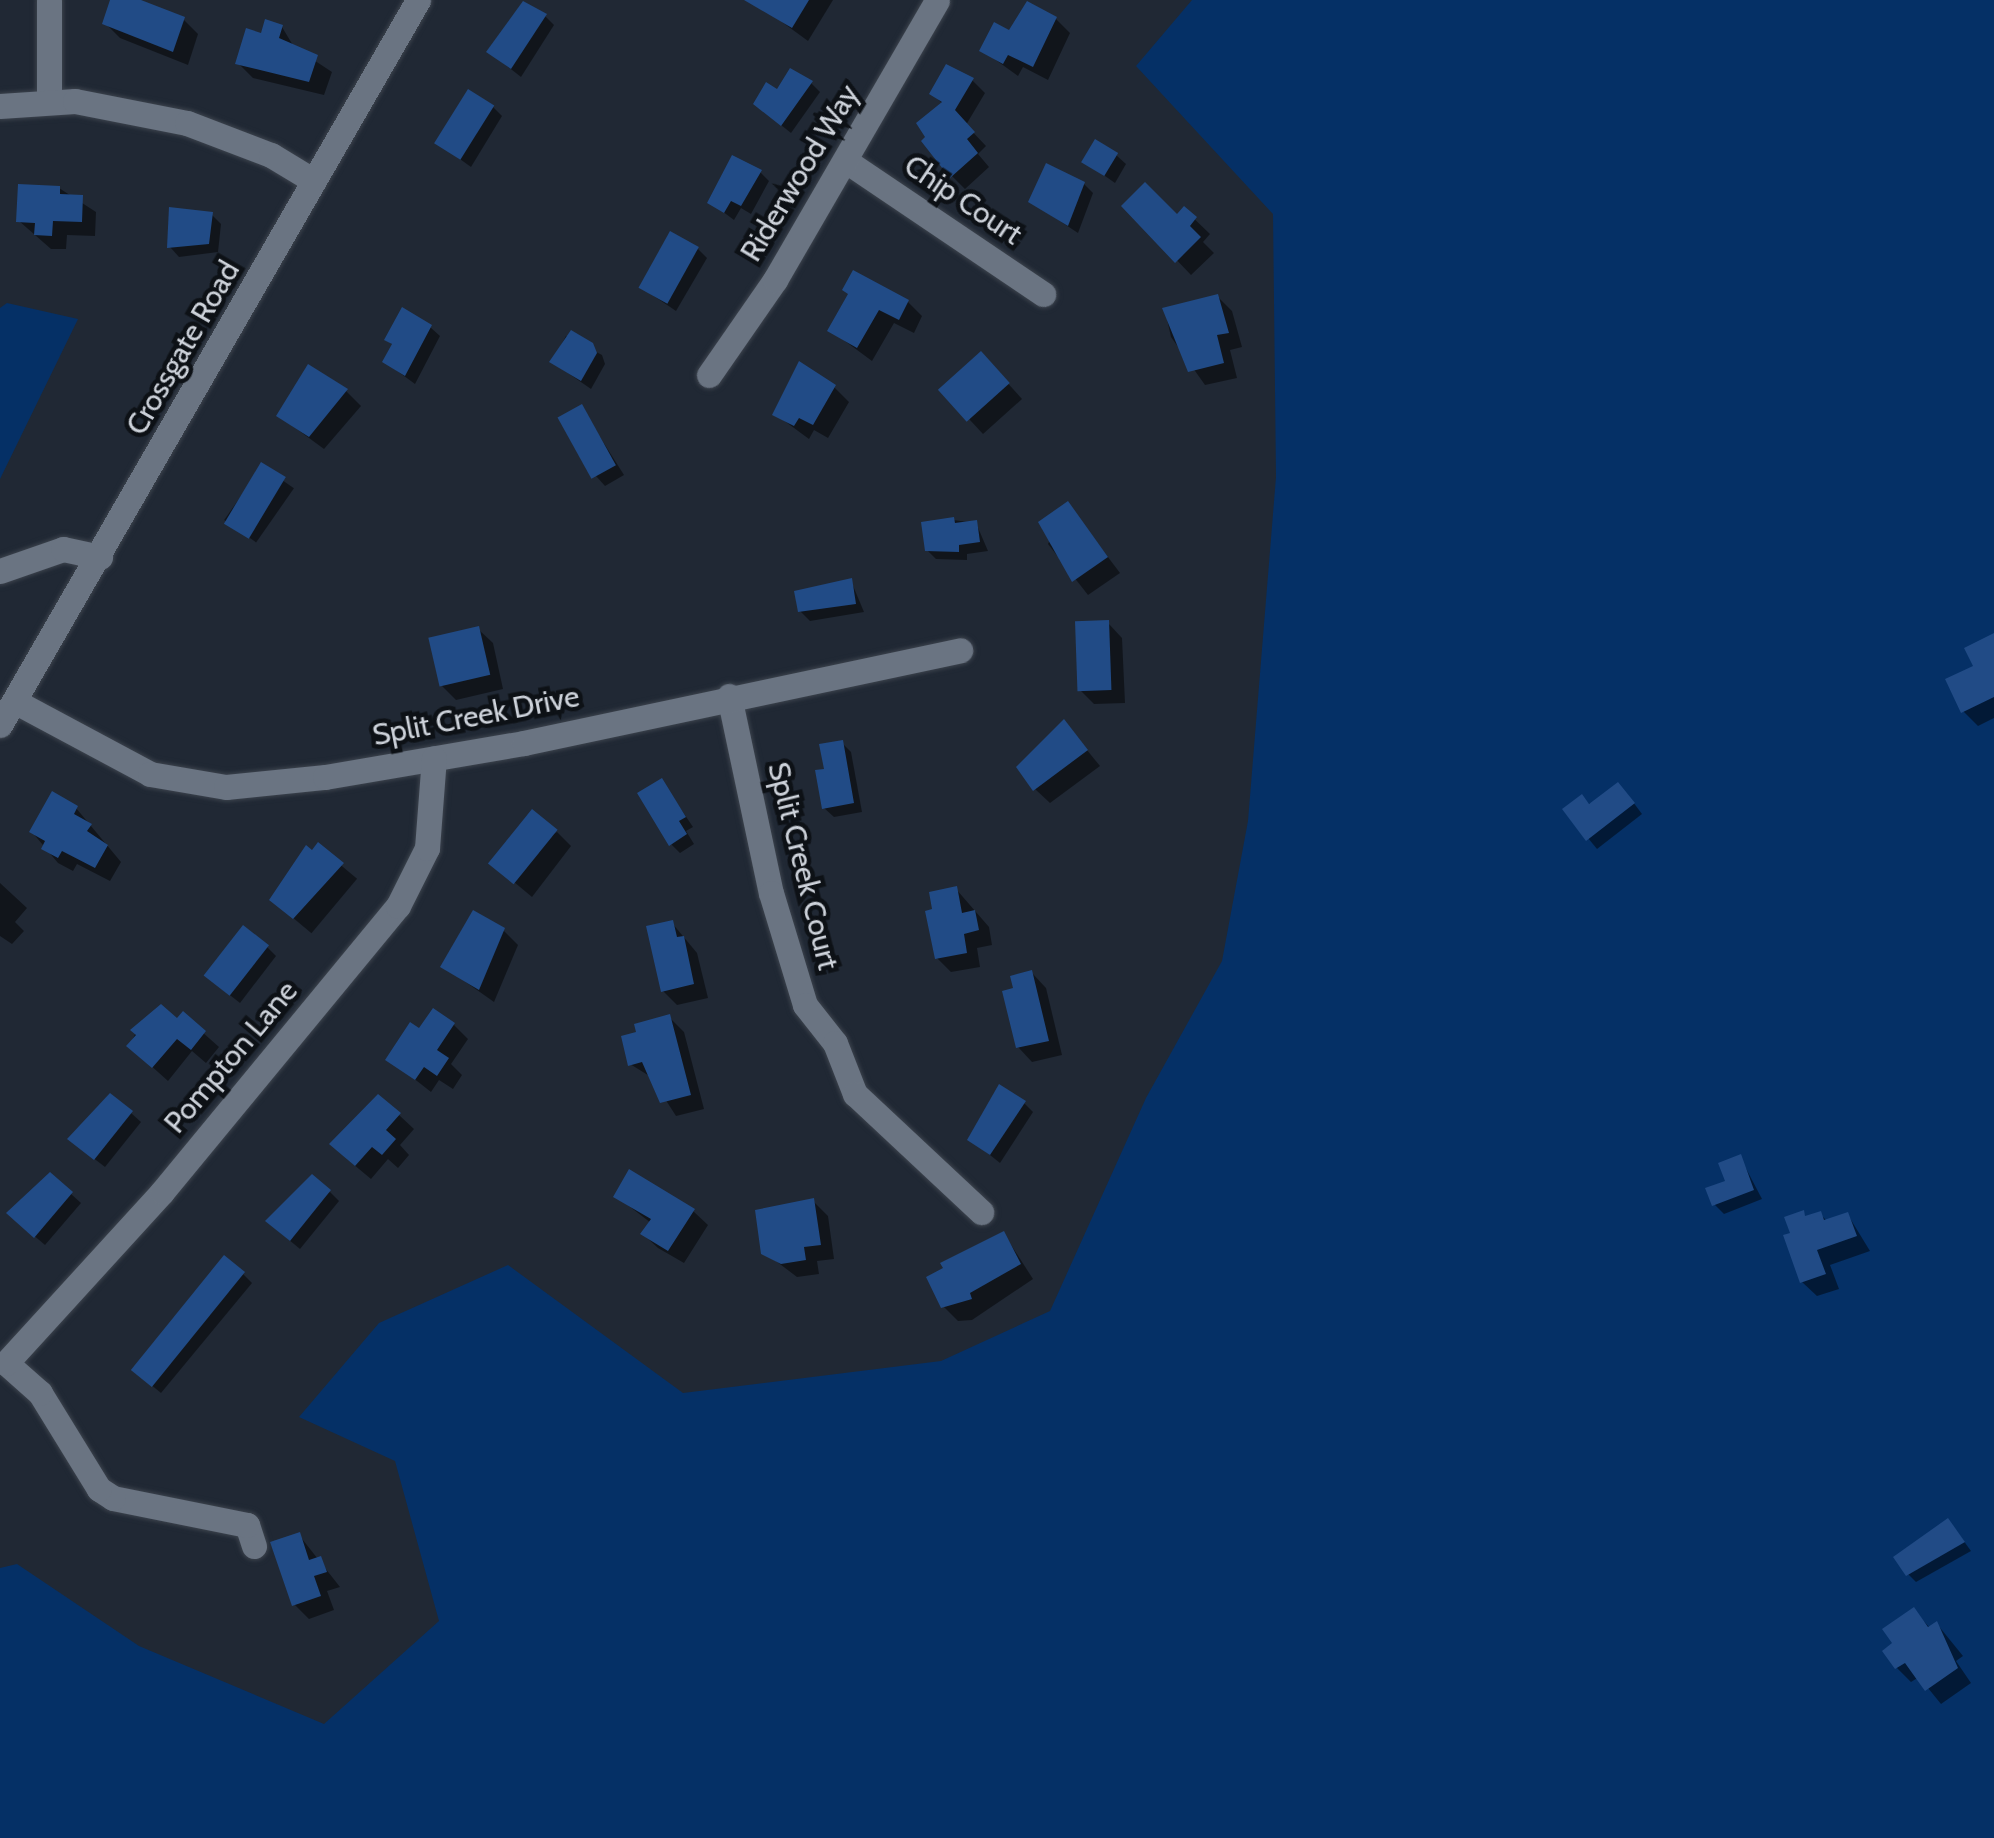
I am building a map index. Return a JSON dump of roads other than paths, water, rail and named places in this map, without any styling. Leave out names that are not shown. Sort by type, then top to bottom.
[{"type":"street","points":[[49,0],[49,100]]},
{"type":"street","name":"Crossgate Road","points":[[0,725],[418,0]]},
{"type":"street","name":"Riderwood Way","points":[[710,375],[846,160],[937,0]]},
{"type":"street","points":[[0,106],[49,100],[116,106],[188,123],[271,156],[314,181]]},
{"type":"street","name":"Chip Court","points":[[846,160],[1044,294]]},
{"type":"street","points":[[0,571],[63,550],[100,557]]},
{"type":"street","name":"Split Creek Drive","points":[[16,702],[150,774],[190,784],[297,781],[434,758],[960,650]]},
{"type":"street","name":"Split Creek Court","points":[[729,696],[772,893],[800,986],[818,1026],[835,1042],[855,1094],[981,1212]]},
{"type":"street","name":"Pompton Lane","points":[[254,1546],[247,1525],[113,1498],[99,1488],[40,1394],[6,1363],[162,1192],[398,906],[427,848],[435,817],[434,758]]}]
